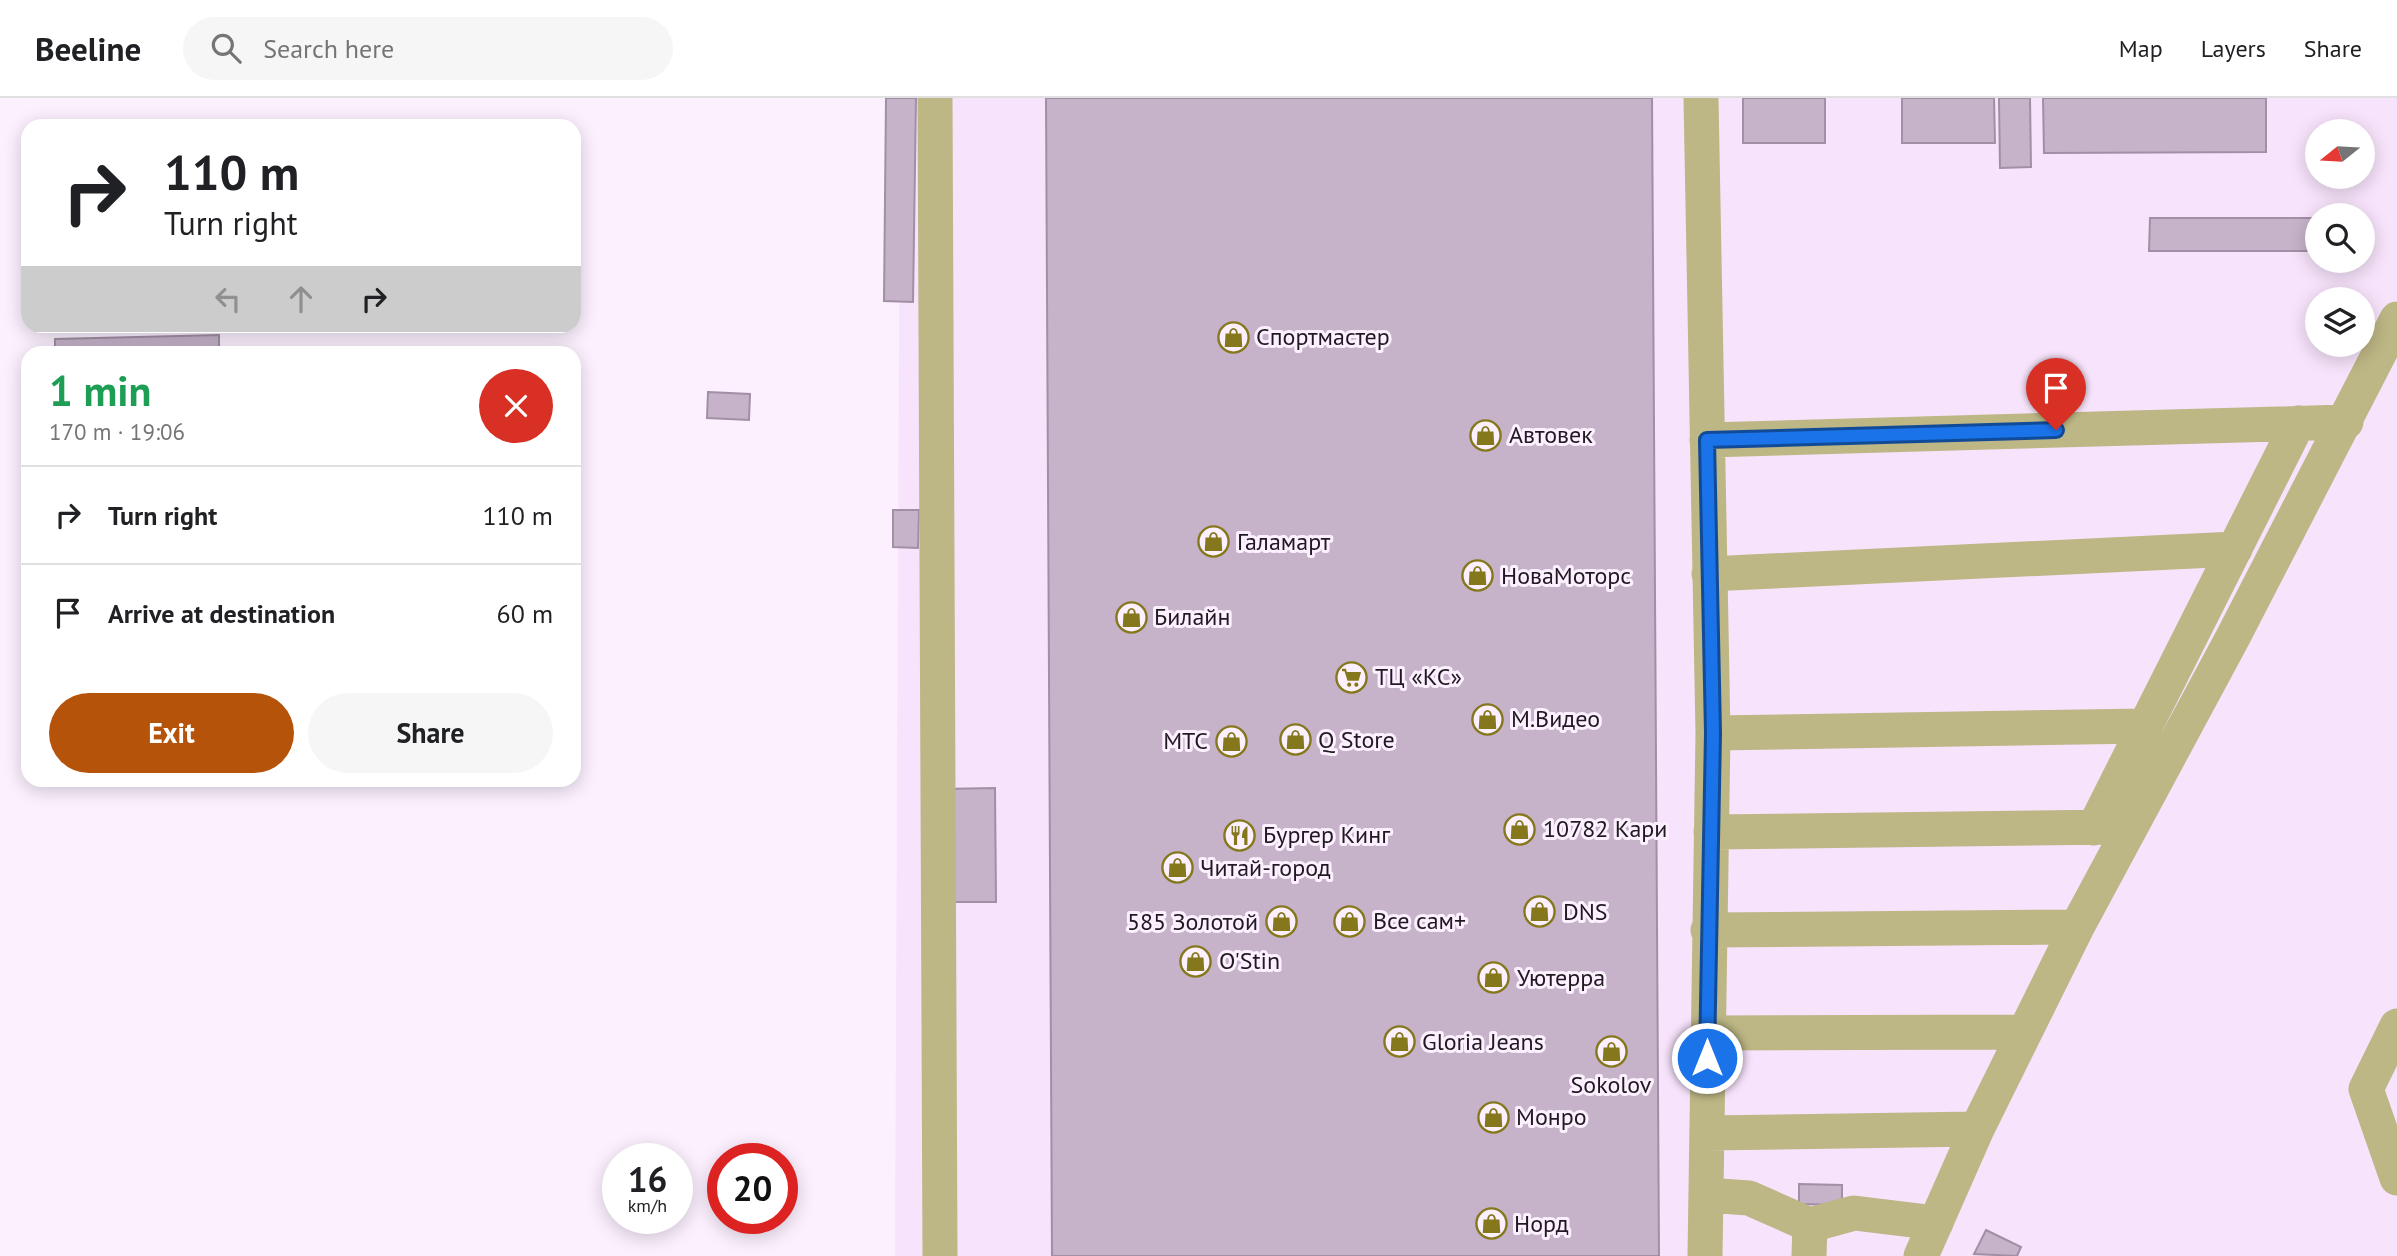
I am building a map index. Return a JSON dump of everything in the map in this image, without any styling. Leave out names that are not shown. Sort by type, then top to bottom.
[{"type":"lane","points":[[935,98],[940,1256]]},
{"type":"lane","points":[[1701,98],[1713,733],[1705,1256]]},
{"type":"lane","points":[[1706,1195],[1749,1198],[1809,1240],[1854,1213],[1931,1246],[1977,1129],[2077,926],[2346,422],[2397,319]]},
{"type":"lane","points":[[1707,440],[2346,422]]},
{"type":"lane","points":[[2094,828],[2298,423]]},
{"type":"lane","points":[[1709,574],[2235,549]]},
{"type":"lane","points":[[1713,733],[2144,726]]},
{"type":"lane","points":[[1711,832],[2131,827]]},
{"type":"lane","points":[[1708,930],[2077,926]]},
{"type":"lane","points":[[2397,1026],[2366,1089],[2397,1178]]},
{"type":"lane","points":[[1708,1033],[2025,1032]]},
{"type":"lane","points":[[1707,1133],[1977,1129]]},
{"type":"shaded area","points":[[900,98],[2397,98],[2397,1256],[895,1256]]},
{"type":"building","points":[[886,98],[916,98],[913,302],[884,301]]},
{"type":"building","name":"ТЦ «КС»","points":[[1046,98],[1652,98],[1659,1256],[1052,1256]]},
{"type":"building","points":[[1743,98],[1825,98],[1825,143],[1743,143]]},
{"type":"building","points":[[1902,98],[1994,98],[1995,143],[1902,143]]},
{"type":"building","points":[[1999,98],[2030,98],[2031,167],[2000,168]]},
{"type":"building","points":[[2043,98],[2266,98],[2266,152],[2044,153]]},
{"type":"building","points":[[2150,218],[2305,218],[2305,251],[2149,251]]},
{"type":"building","points":[[219,335],[219,346],[55,346],[55,339]]},
{"type":"building","points":[[708,392],[750,394],[749,420],[707,418]]},
{"type":"building","points":[[893,510],[919,510],[918,548],[893,547]]},
{"type":"building","points":[[995,788],[996,902],[944,902],[942,789]]},
{"type":"building","points":[[1799,1184],[1842,1185],[1842,1205],[1799,1204]]},
{"type":"building","points":[[1986,1230],[2021,1247],[2017,1256],[1974,1254]]},
{"type":"place","name":"Спортмастер","points":[[1233,337]]},
{"type":"place","name":"Автовек","points":[[1486,435]]},
{"type":"place","name":"Галамарт","points":[[1214,542]]},
{"type":"place","name":"НоваМоторс","points":[[1478,576]]},
{"type":"place","name":"Билайн","points":[[1131,617]]},
{"type":"place","name":"ТЦ «КС»","points":[[1352,677]]},
{"type":"place","name":"М.Видео","points":[[1488,719]]},
{"type":"place","name":"Q Store","points":[[1295,740]]},
{"type":"place","name":"МТС","points":[[1231,741]]},
{"type":"place","name":"10782 Кари","points":[[1520,829]]},
{"type":"place","name":"Бургер Кинг","points":[[1240,835]]},
{"type":"place","name":"Читай-город","points":[[1177,868]]},
{"type":"place","name":"DNS","points":[[1540,912]]},
{"type":"place","name":"Все сам+","points":[[1350,921]]},
{"type":"place","name":"585 Золотой","points":[[1281,922]]},
{"type":"place","name":"O'Stin","points":[[1196,961]]},
{"type":"place","name":"Уютерра","points":[[1494,978]]},
{"type":"place","name":"Gloria Jeans","points":[[1399,1042]]},
{"type":"place","name":"Sokolov","points":[[1611,1051]]},
{"type":"place","name":"Монро","points":[[1493,1117]]},
{"type":"place","name":"Норд","points":[[1491,1224]]},
{"type":"route","points":[[1707,1058],[1713,733],[1707,440],[2056,430]]}]
